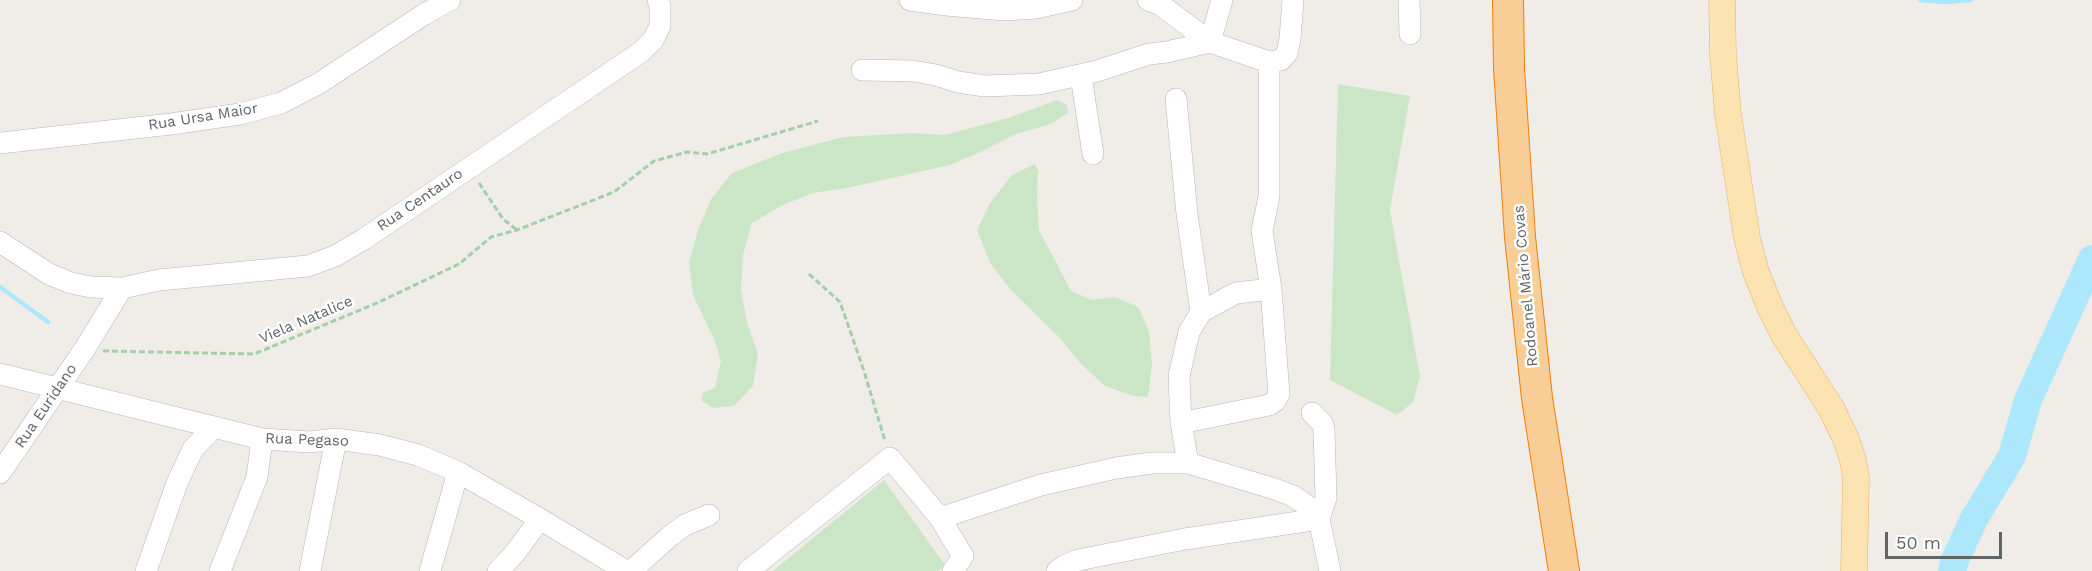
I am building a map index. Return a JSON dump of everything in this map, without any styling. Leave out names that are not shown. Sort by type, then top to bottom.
[{"type":"highway","name":"Rodoanel Mário Covas","points":[[1508,0],[1509,68],[1522,260],[1537,398],[1564,571]]},
{"type":"main road","points":[[1722,0],[1723,55],[1728,114],[1747,238],[1756,272],[1770,308],[1784,335],[1831,408],[1853,460],[1856,478],[1854,571]]},
{"type":"street","name":"Rua Ursa Maior","points":[[0,143],[171,124],[240,114],[281,103],[318,84],[428,7],[450,0]]},
{"type":"street","points":[[910,0],[1004,10],[1036,8],[1072,0]]},
{"type":"street","points":[[1148,0],[1161,5],[1210,42],[1269,62],[1281,60],[1287,53],[1293,0]]},
{"type":"street","points":[[1210,42],[1222,0]]},
{"type":"street","points":[[1409,0],[1410,34]]},
{"type":"street","name":"Rua Centauro","points":[[0,242],[49,274],[71,283],[92,287],[122,288],[159,280],[308,267],[335,256],[364,238],[641,51],[653,40],[660,26],[659,3]]},
{"type":"street","points":[[862,70],[913,71],[985,86],[1039,84],[1081,76],[1149,54],[1210,42]]},
{"type":"street","points":[[1181,423],[1269,405],[1275,401],[1279,386],[1271,289],[1262,231],[1269,196],[1269,62]]},
{"type":"street","points":[[1081,76],[1093,154]]},
{"type":"street","points":[[1176,99],[1187,214],[1201,312]]},
{"type":"street","points":[[88,344],[92,287]]},
{"type":"street","name":"Rua Euridano","points":[[0,473],[88,344],[122,288]]},
{"type":"street","points":[[1188,463],[1181,423],[1179,376],[1189,332],[1201,312],[1236,293],[1271,289]]},
{"type":"street","name":"Rua Pegaso","points":[[0,374],[262,439],[310,442],[336,439],[380,445],[418,455],[458,472],[626,571]]},
{"type":"street","points":[[1312,413],[1322,423],[1324,429],[1326,498],[1319,519]]},
{"type":"street","points":[[146,571],[177,483],[194,449],[214,427]]},
{"type":"street","points":[[220,571],[257,477],[262,439]]},
{"type":"street","points":[[310,571],[336,439]]},
{"type":"street","points":[[748,571],[890,458],[940,518],[963,556],[953,571]]},
{"type":"street","points":[[940,518],[1041,485],[1116,468],[1152,463],[1188,463],[1275,489],[1293,496],[1309,507],[1319,519],[1330,571]]},
{"type":"street","points":[[430,571],[458,472]]},
{"type":"street","points":[[631,571],[685,525],[709,515]]},
{"type":"street","points":[[498,571],[540,519]]},
{"type":"street","points":[[1057,571],[1078,560],[1185,539],[1319,519]]},
{"type":"path","name":"Viela Natalice","points":[[88,344],[254,354],[387,298],[459,264],[491,237],[517,230],[614,192],[654,161],[687,152],[707,154],[819,121]]},
{"type":"path","points":[[470,166],[491,203],[503,219],[517,230]]},
{"type":"path","points":[[809,274],[840,302],[890,458]]},
{"type":"green space","points":[[1338,84],[1410,96],[1390,210],[1420,377],[1413,402],[1397,415],[1330,380]]},
{"type":"green space","points":[[1057,100],[1067,105],[1068,113],[1051,124],[1016,134],[950,165],[847,188],[813,193],[783,205],[752,223],[743,255],[741,289],[747,322],[758,354],[753,386],[734,406],[713,408],[701,400],[703,393],[715,388],[721,361],[714,339],[693,295],[689,262],[698,230],[711,199],[732,173],[782,153],[843,137],[911,133],[945,135],[1008,118]]},
{"type":"green space","points":[[1035,164],[1038,171],[1039,230],[1071,291],[1092,300],[1115,297],[1138,307],[1149,331],[1152,364],[1148,397],[1133,396],[1105,386],[1011,290],[990,263],[977,230],[990,203],[1012,175]]},
{"type":"green space","points":[[884,480],[945,565],[938,571],[773,571]]},
{"type":"waterway","points":[[1920,0],[1945,2],[1971,0]]},
{"type":"waterway","points":[[1952,571],[1974,519],[2012,456],[2028,400],[2092,259]]},
{"type":"waterway","points":[[0,287],[48,322]]}]
